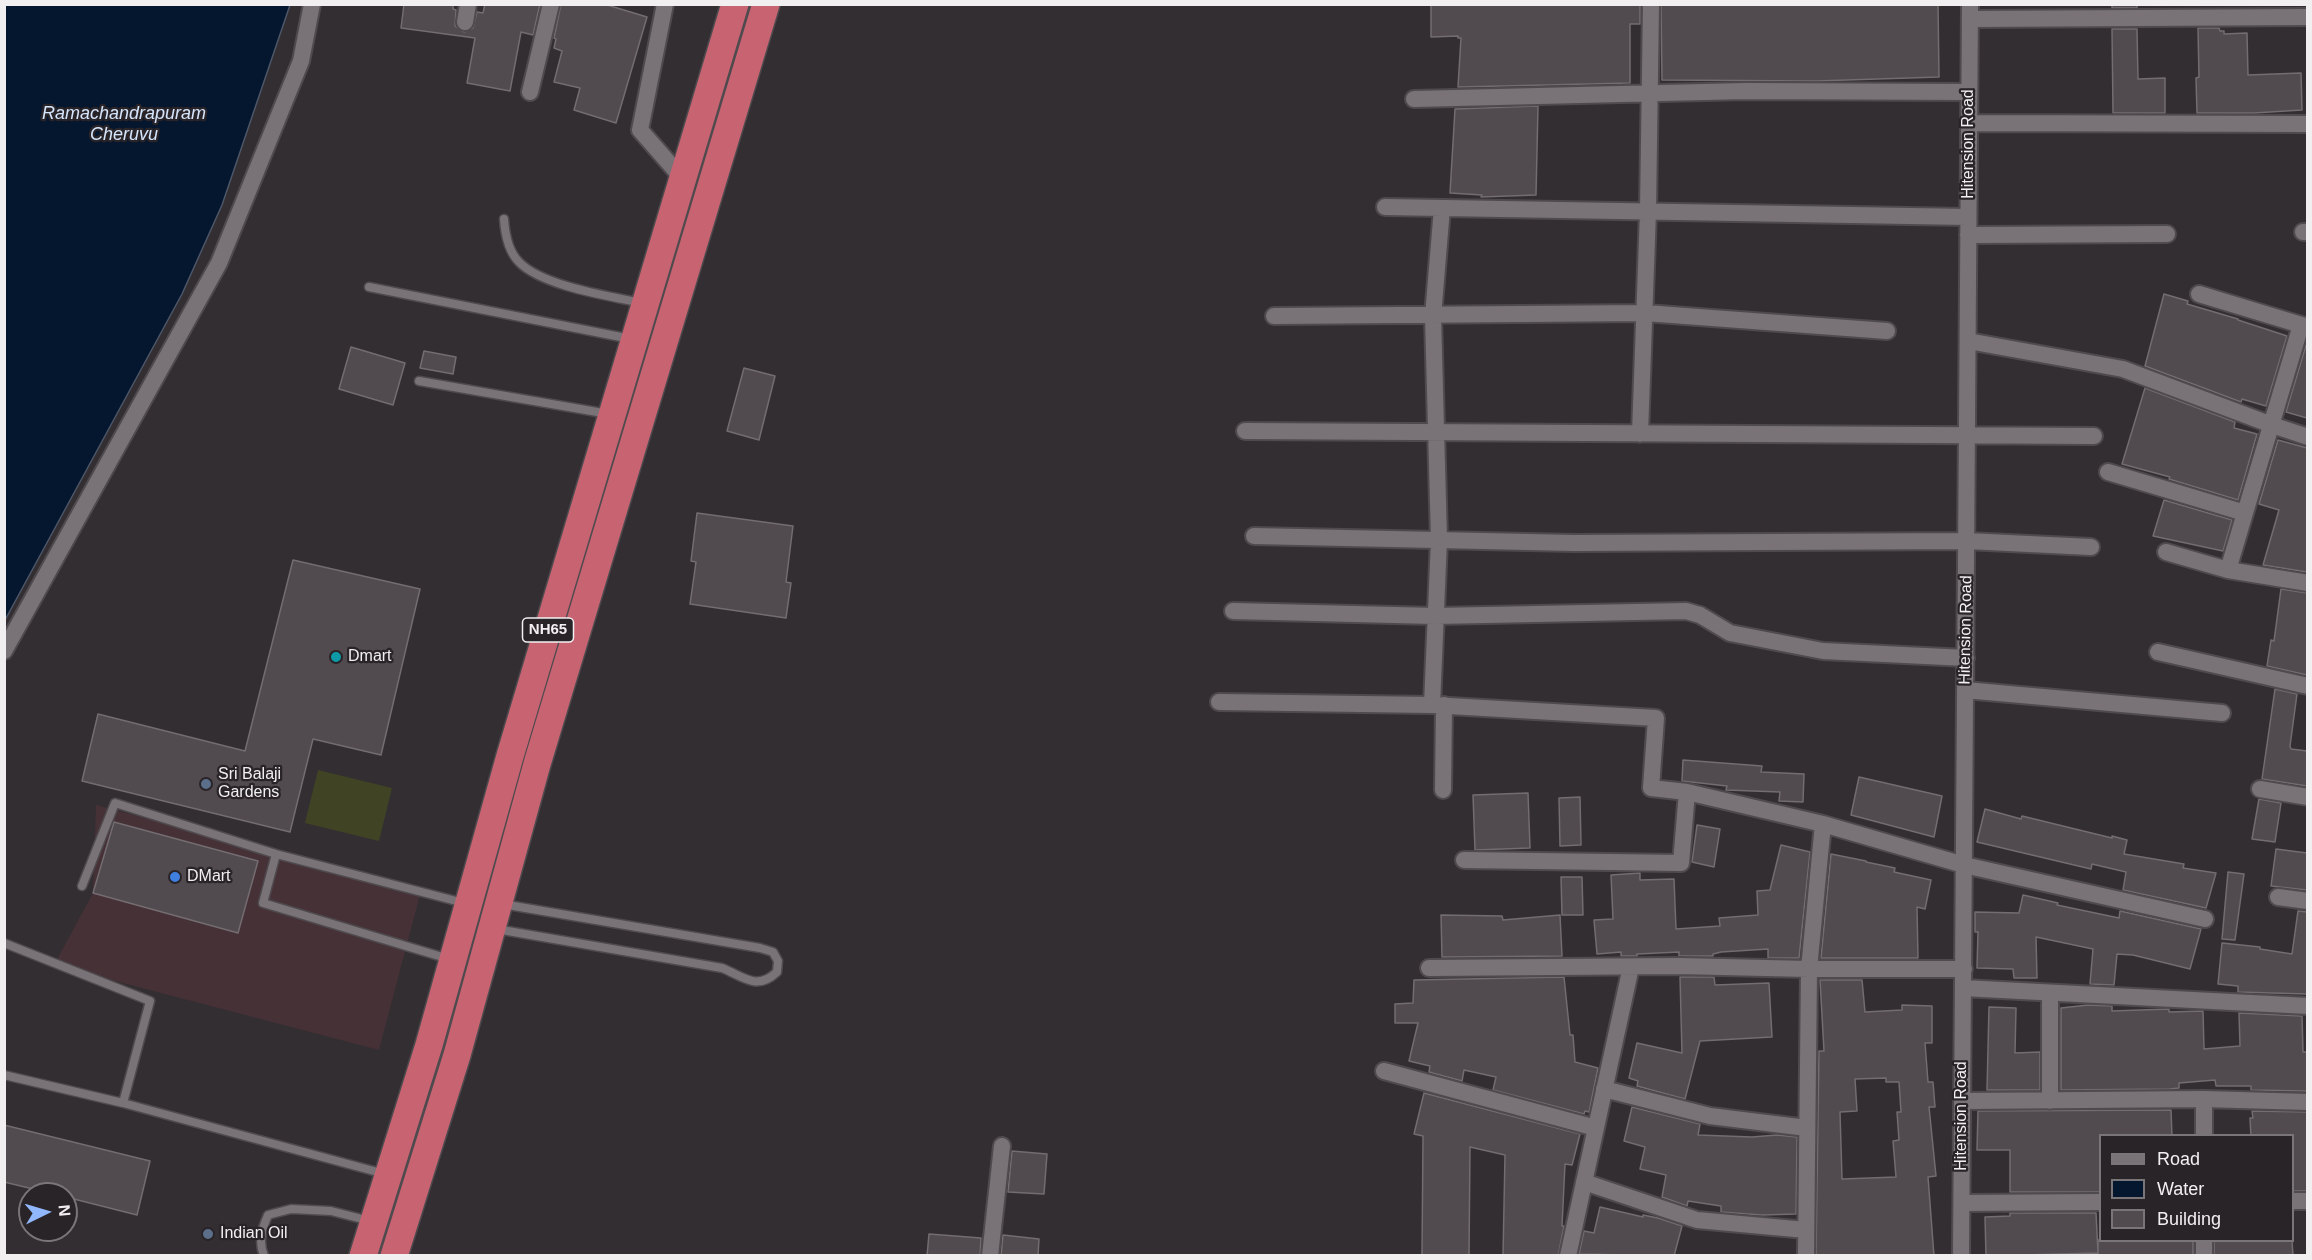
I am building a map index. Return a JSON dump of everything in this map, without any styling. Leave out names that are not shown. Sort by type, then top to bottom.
[{"type":"highway","name":"NH65","points":[[363,1256],[453,960],[510,756],[735,4]]},
{"type":"highway","name":"NH65","points":[[394,1256],[457,1055],[537,764],[766,4]]},
{"type":"street","points":[[4,651],[219,263],[301,61],[312,4]]},
{"type":"street","points":[[465,22],[468,4]]},
{"type":"street","points":[[530,92],[550,4]]},
{"type":"street","points":[[665,4],[640,130],[683,179]]},
{"type":"street","points":[[1640,434],[1648,211],[1651,4]]},
{"type":"street","points":[[1970,12],[2307,17]]},
{"type":"street","name":"Hitension Road","points":[[1961,1256],[1970,12]]},
{"type":"street","points":[[1414,99],[1746,91],[1970,92]]},
{"type":"street","points":[[1969,123],[2307,124]]},
{"type":"street","points":[[1385,207],[1968,217]]},
{"type":"street","points":[[1442,208],[1433,316],[1438,540],[1435,616],[1443,790]]},
{"type":"street","points":[[1968,235],[2167,234]]},
{"type":"street","points":[[2199,294],[2304,326],[2271,425],[2228,570]]},
{"type":"street","points":[[1274,316],[1645,313],[1887,331]]},
{"type":"street","points":[[1968,342],[2123,369],[2307,437]]},
{"type":"street","points":[[1245,431],[2094,436]]},
{"type":"street","points":[[2108,472],[2245,513]]},
{"type":"street","points":[[1254,536],[1574,543],[1966,542],[2091,546]]},
{"type":"street","points":[[2166,552],[2228,570],[2307,583]]},
{"type":"street","points":[[1233,611],[1435,616],[1686,611],[1700,615],[1730,633],[1823,651],[1966,658]]},
{"type":"street","points":[[2158,652],[2307,686]]},
{"type":"street","points":[[1965,690],[2223,713]]},
{"type":"street","points":[[1219,702],[1438,705],[1656,718],[1651,788],[1687,792],[1823,824],[1964,864],[2205,919]]},
{"type":"street","points":[[2260,789],[2307,797]]},
{"type":"street","points":[[1464,860],[1682,863],[1687,792]]},
{"type":"street","points":[[1806,1256],[1809,969],[1823,824]]},
{"type":"street","points":[[2278,897],[2307,901]]},
{"type":"street","points":[[1429,968],[1679,966],[1964,969]]},
{"type":"street","points":[[1568,1256],[1631,967]]},
{"type":"street","points":[[1963,988],[2307,1006]]},
{"type":"street","points":[[2050,993],[2050,1101]]},
{"type":"street","points":[[1384,1071],[1596,1128]]},
{"type":"street","points":[[1604,1089],[1710,1116],[1808,1128]]},
{"type":"street","points":[[1962,1101],[2204,1099],[2307,1102]]},
{"type":"street","points":[[2204,1099],[2204,1134]]},
{"type":"street","points":[[990,1256],[1002,1146]]},
{"type":"street","points":[[1584,1182],[1697,1220],[1806,1230]]},
{"type":"street","points":[[1962,1203],[2099,1202]]},
{"type":"lane","points":[[504,219],[505,237],[518,262],[537,275],[573,287],[645,304]]},
{"type":"lane","points":[[369,287],[635,340]]},
{"type":"lane","points":[[419,381],[612,415]]},
{"type":"lane","points":[[82,886],[115,803],[276,854],[468,904]]},
{"type":"lane","points":[[276,854],[263,903],[453,960]]},
{"type":"lane","points":[[495,916],[760,948],[773,952],[778,961],[777,972],[770,979],[760,982],[748,981],[722,968],[495,916]]},
{"type":"lane","points":[[4,943],[150,1001],[123,1103]]},
{"type":"lane","points":[[4,1075],[123,1103],[388,1174]]},
{"type":"lane","points":[[264,1256],[261,1248],[262,1230],[268,1215],[291,1209],[331,1211],[374,1221]]},
{"type":"shaded area","name":"DMart","points":[[96,805],[421,891],[379,1050],[54,965],[93,893]]},
{"type":"green space","points":[[318,770],[392,788],[379,841],[305,823]]},
{"type":"water","name":"Ramachandrapuram Cheruvu","points":[[5,4],[290,5],[222,205],[182,294],[5,620]]},
{"type":"building","points":[[404,4],[453,4],[453,9],[456,10],[455,26],[464,32],[473,28],[477,12],[483,13],[485,4],[540,4],[533,35],[521,32],[510,91],[467,83],[475,38],[401,28]]},
{"type":"building","points":[[561,4],[604,4],[647,17],[616,123],[574,110],[580,88],[554,82],[562,51],[554,48]]},
{"type":"building","points":[[1431,4],[1640,4],[1640,24],[1630,24],[1630,83],[1458,87],[1461,38],[1458,36],[1431,37]]},
{"type":"building","points":[[1661,4],[1938,4],[1939,77],[1816,81],[1662,80]]},
{"type":"building","points":[[2112,4],[2137,4],[2137,8],[2112,8]]},
{"type":"building","points":[[2198,28],[2219,28],[2220,31],[2224,31],[2224,34],[2247,33],[2248,75],[2301,73],[2302,110],[2197,113]]},
{"type":"building","points":[[2112,29],[2137,29],[2138,79],[2165,78],[2165,113],[2113,113]]},
{"type":"building","points":[[1538,106],[1536,195],[1481,197],[1482,195],[1450,193],[1455,109]]},
{"type":"building","points":[[2164,294],[2188,301],[2187,304],[2287,336],[2266,406],[2242,399],[2241,402],[2145,366]]},
{"type":"building","points":[[2307,342],[2307,418],[2286,412]]},
{"type":"building","points":[[351,347],[405,363],[393,405],[339,389]]},
{"type":"building","points":[[424,351],[456,357],[453,374],[420,368]]},
{"type":"building","points":[[744,368],[775,376],[759,440],[727,431]]},
{"type":"building","points":[[2145,388],[2235,422],[2234,428],[2257,434],[2238,500],[2169,479],[2170,477],[2122,464]]},
{"type":"building","points":[[2278,440],[2307,448],[2307,572],[2263,565],[2279,510],[2259,504]]},
{"type":"building","points":[[2164,500],[2232,520],[2223,551],[2153,536]]},
{"type":"building","points":[[697,513],[793,526],[786,582],[791,583],[786,618],[690,604],[696,562],[691,561]]},
{"type":"building","points":[[293,560],[420,589],[381,755],[313,739],[290,832],[82,781],[98,714],[245,751]]},
{"type":"building","points":[[2281,589],[2307,593],[2307,675],[2267,666],[2271,640],[2274,641]]},
{"type":"building","points":[[2275,689],[2297,694],[2290,746],[2291,749],[2307,751],[2307,786],[2262,779]]},
{"type":"building","points":[[1683,760],[1762,766],[1761,772],[1804,774],[1803,802],[1779,801],[1780,792],[1726,790],[1727,786],[1682,781]]},
{"type":"building","points":[[1859,777],[1942,796],[1934,837],[1851,815]]},
{"type":"building","points":[[1528,793],[1530,848],[1475,850],[1473,795]]},
{"type":"building","points":[[1580,797],[1581,845],[1560,846],[1559,798]]},
{"type":"building","points":[[2259,799],[2281,803],[2275,842],[2252,839]]},
{"type":"building","points":[[1985,809],[2021,819],[2022,816],[2127,840],[2124,854],[2184,864],[2183,868],[2216,873],[2206,908],[2123,890],[2126,872],[2092,864],[2091,869],[1977,842]]},
{"type":"building","name":"DMart","points":[[114,822],[258,861],[238,933],[93,893]]},
{"type":"building","points":[[1697,825],[1720,829],[1714,867],[1692,862]]},
{"type":"building","points":[[1781,845],[1810,852],[1799,958],[1768,958],[1768,949],[1721,952],[1713,956],[1679,956],[1679,952],[1637,954],[1637,956],[1621,956],[1621,952],[1597,954],[1594,920],[1613,919],[1611,875],[1640,873],[1640,880],[1674,879],[1676,929],[1720,926],[1719,918],[1758,915],[1757,891],[1770,890]]},
{"type":"building","points":[[2276,849],[2307,853],[2307,890],[2271,886]]},
{"type":"building","points":[[1831,854],[1895,868],[1894,872],[1931,880],[1925,909],[1917,907],[1918,958],[1821,958]]},
{"type":"building","points":[[2228,872],[2244,874],[2235,940],[2222,939]]},
{"type":"building","points":[[1561,877],[1582,877],[1583,915],[1562,915]]},
{"type":"building","points":[[2023,895],[2058,903],[2057,905],[2119,918],[2120,911],[2201,929],[2190,969],[2133,955],[2117,954],[2114,985],[2090,984],[2093,949],[2036,937],[2037,978],[2014,978],[2013,969],[1977,968],[1978,932],[1975,932],[1975,912],[2019,913]]},
{"type":"building","points":[[2298,911],[2307,912],[2307,994],[2238,992],[2238,986],[2218,984],[2222,943],[2260,947],[2260,949],[2292,954]]},
{"type":"building","points":[[1441,915],[1502,916],[1503,920],[1560,915],[1562,956],[1442,957]]},
{"type":"building","points":[[1564,977],[1575,1062],[1598,1068],[1589,1112],[1585,1111],[1584,1114],[1493,1090],[1496,1077],[1464,1070],[1462,1081],[1429,1072],[1430,1066],[1409,1061],[1418,1023],[1395,1023],[1395,1004],[1413,1003],[1414,980]]},
{"type":"building","points":[[1680,977],[1714,977],[1715,985],[1769,983],[1772,1037],[1700,1041],[1685,1099],[1637,1086],[1638,1081],[1629,1078],[1637,1043],[1682,1053]]},
{"type":"building","points":[[1820,980],[1862,980],[1865,1012],[1902,1010],[1902,1005],[1932,1006],[1932,1043],[1925,1043],[1928,1082],[1933,1082],[1935,1107],[1929,1107],[1936,1176],[1928,1177],[1934,1256],[1816,1256],[1819,1051],[1824,1051]],"holes":[[[1886,1078],[1886,1082],[1899,1082],[1901,1112],[1897,1112],[1899,1140],[1893,1141],[1896,1177],[1842,1179],[1840,1112],[1857,1111],[1855,1079]]]},
{"type":"building","points":[[2088,1005],[2112,1006],[2112,1011],[2169,1009],[2169,1012],[2203,1011],[2204,1049],[2240,1046],[2239,1013],[2302,1016],[2303,1052],[2307,1052],[2307,1091],[2251,1090],[2251,1086],[2216,1086],[2215,1080],[2179,1083],[2179,1088],[2170,1089],[2061,1090],[2061,1008]]},
{"type":"building","points":[[1989,1007],[2016,1008],[2015,1053],[2040,1052],[2040,1090],[1987,1090]]},
{"type":"building","points":[[1424,1093],[1580,1134],[1572,1165],[1565,1164],[1562,1226],[1564,1226],[1558,1256],[1503,1256],[1505,1155],[1470,1147],[1469,1256],[1422,1256],[1423,1136],[1414,1134]]},
{"type":"building","points":[[1632,1107],[1700,1124],[1698,1135],[1797,1137],[1796,1214],[1762,1215],[1721,1212],[1721,1206],[1688,1201],[1687,1206],[1662,1197],[1666,1175],[1640,1169],[1645,1147],[1624,1141]]},
{"type":"building","points":[[2171,1110],[2172,1134],[2099,1134],[2099,1192],[2010,1192],[2010,1150],[1977,1150],[1978,1111]]},
{"type":"building","points":[[2252,1111],[2307,1112],[2307,1191],[2294,1191],[2294,1134],[2251,1134],[2250,1118],[2253,1118]]},
{"type":"building","points":[[4,1125],[150,1161],[137,1215],[78,1200],[78,1182],[18,1182],[18,1185],[4,1182]]},
{"type":"building","points":[[1012,1151],[1047,1154],[1044,1194],[1008,1192]]},
{"type":"building","points":[[1600,1207],[1643,1217],[1643,1215],[1658,1218],[1682,1226],[1674,1256],[1579,1254],[1584,1231],[1594,1233]]},
{"type":"building","points":[[2010,1213],[2096,1213],[2098,1253],[1986,1256],[1985,1217],[2010,1216]]},
{"type":"building","points":[[929,1234],[981,1238],[980,1256],[927,1256]]},
{"type":"building","points":[[1003,1235],[1039,1239],[1038,1256],[1001,1256]]},
{"type":"building","points":[[2098,1240],[2099,1242],[2193,1242],[2193,1256],[2098,1256]]},
{"type":"building","points":[[2214,1242],[2292,1242],[2293,1256],[2214,1256]]},
{"type":"place","name":"Dmart","points":[[336,657]]},
{"type":"place","name":"Sri Balaji Gardens","points":[[206,784]]},
{"type":"place","name":"DMart","points":[[175,877]]},
{"type":"place","name":"Indian Oil","points":[[208,1234]]}]
